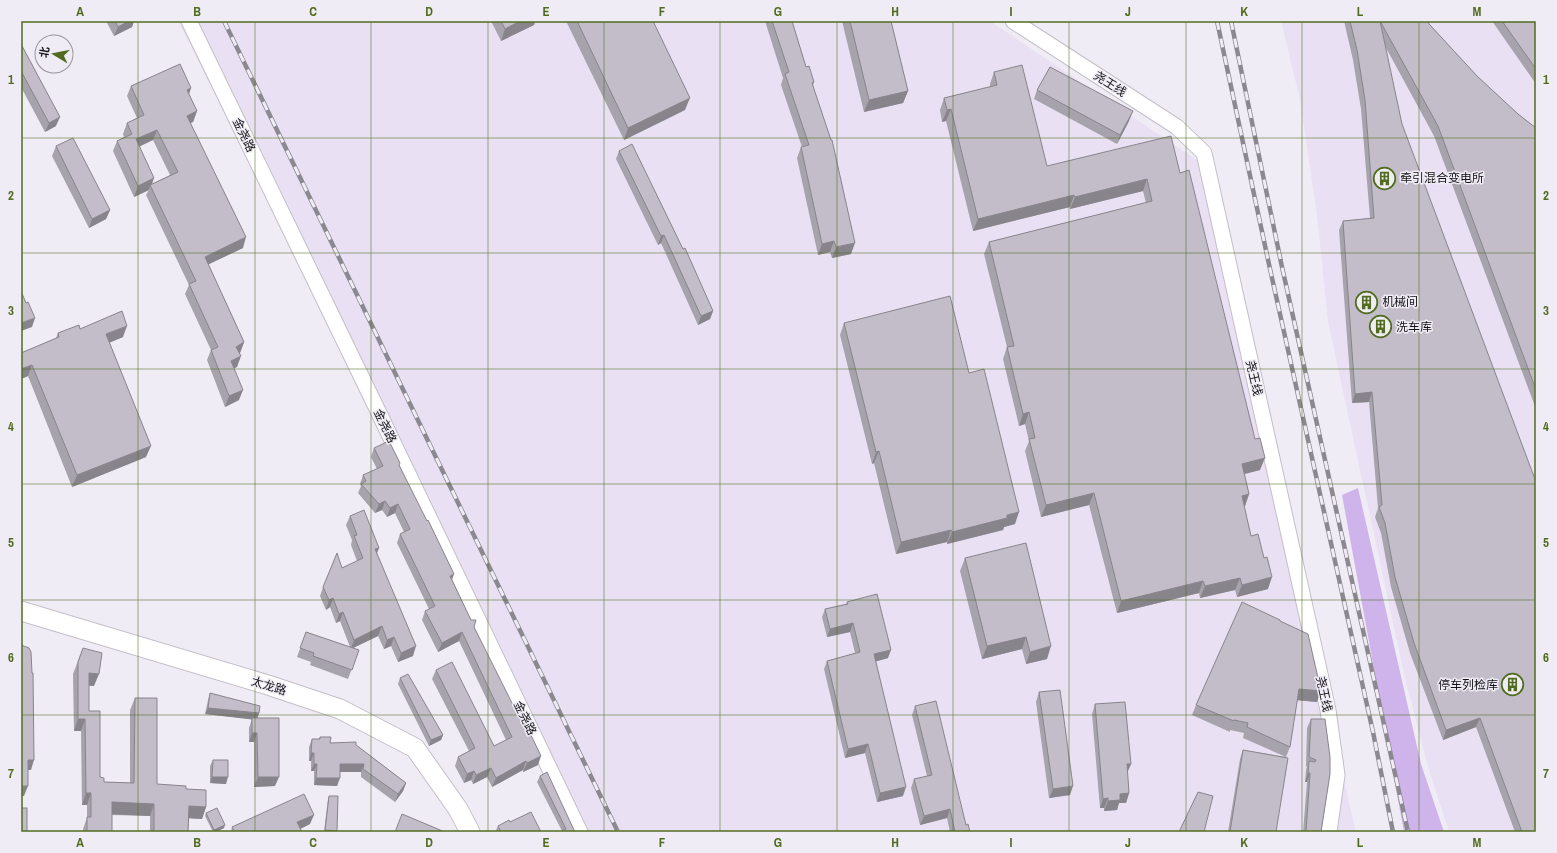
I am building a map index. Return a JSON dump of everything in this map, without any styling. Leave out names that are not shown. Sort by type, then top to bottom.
[{"type":"street","name":"金尧路","points":[[188,21],[384,423],[580,832]]},
{"type":"street","name":"尧王线","points":[[1013,21],[1178,127],[1204,153],[1328,710],[1337,775],[1329,832]]},
{"type":"street","name":"太龙路","points":[[21,611],[268,685],[340,709],[415,748],[458,809],[470,832]]},
{"type":"shaded area","points":[[178,21],[990,21],[1200,162],[1356,832],[584,832]]},
{"type":"shaded area","points":[[1281,21],[1536,21],[1536,832],[1449,832],[1429,770],[1406,683],[1328,322],[1317,215],[1300,100]]},
{"type":"shaded area","points":[[1358,488],[1421,764],[1444,832],[1404,832],[1342,495]]},
{"type":"building","points":[[115,21],[129,21],[118,27]]},
{"type":"building","points":[[501,21],[520,21],[505,29]]},
{"type":"building","points":[[577,21],[653,21],[690,98],[628,128]]},
{"type":"building","points":[[772,21],[792,21],[806,67],[809,66],[814,82],[812,83],[832,140],[855,243],[836,247],[834,241],[822,244],[801,147],[809,145],[785,74],[789,72]]},
{"type":"building","points":[[850,21],[891,21],[908,91],[869,100]]},
{"type":"building","points":[[1350,21],[1380,21],[1402,124],[1536,482],[1536,832],[1522,832],[1480,718],[1446,730],[1414,643],[1395,577],[1385,523],[1379,507],[1382,505],[1372,392],[1355,394],[1343,221],[1374,218],[1365,100],[1357,50]]},
{"type":"building","points":[[1380,21],[1427,21],[1477,76],[1518,114],[1536,128],[1536,390],[1438,126]]},
{"type":"building","points":[[1502,21],[1536,21],[1536,69]]},
{"type":"building","points":[[21,44],[34,68],[34,74],[37,74],[60,117],[49,123],[21,71]]},
{"type":"building","points":[[180,64],[191,88],[187,90],[197,111],[187,116],[246,237],[205,257],[244,342],[236,347],[241,356],[231,361],[243,390],[229,396],[211,350],[218,347],[189,284],[196,281],[150,185],[178,172],[157,130],[136,139],[154,178],[138,186],[117,141],[132,134],[127,123],[144,115],[131,86]]},
{"type":"building","points":[[1022,65],[1047,166],[1171,136],[1180,173],[1189,170],[1255,439],[1260,438],[1265,458],[1242,464],[1249,494],[1242,496],[1251,536],[1258,534],[1264,558],[1267,557],[1272,577],[1242,585],[1240,578],[1205,586],[1203,581],[1121,601],[1094,493],[1046,505],[1029,439],[1035,438],[1029,412],[1023,414],[1007,347],[1014,346],[989,242],[1152,201],[1147,179],[1075,197],[1074,195],[978,219],[951,109],[947,110],[944,98],[997,85],[994,72]]},
{"type":"building","points":[[1050,67],[1133,111],[1120,135],[1037,90]]},
{"type":"building","points":[[73,138],[110,210],[92,219],[56,146]]},
{"type":"building","points":[[632,144],[683,249],[685,248],[713,311],[701,316],[664,235],[661,236],[619,151]]},
{"type":"building","points":[[21,291],[35,318],[21,323]]},
{"type":"building","points":[[950,296],[969,373],[984,369],[1019,512],[1007,515],[1007,518],[952,532],[951,530],[901,542],[879,451],[876,452],[844,323]]},
{"type":"building","points":[[122,311],[127,326],[106,334],[151,446],[77,475],[32,365],[21,369],[21,353],[59,337],[58,333],[79,325],[80,329]]},
{"type":"building","points":[[389,441],[400,463],[399,465],[454,574],[450,576],[471,620],[476,620],[474,627],[513,705],[516,704],[541,756],[527,763],[526,761],[496,778],[491,768],[476,775],[474,771],[467,774],[458,757],[475,748],[436,670],[452,662],[494,746],[512,737],[462,632],[442,643],[425,611],[435,606],[400,534],[410,529],[398,504],[390,508],[385,501],[379,504],[361,484],[366,481],[363,475],[383,466],[374,448]]},
{"type":"building","points":[[364,510],[379,548],[375,549],[416,646],[401,653],[394,637],[387,640],[382,626],[354,640],[343,612],[339,614],[333,598],[329,600],[323,587],[337,553],[342,568],[363,558],[354,536],[357,535],[350,516]]},
{"type":"building","points":[[1026,543],[1051,646],[1030,652],[1026,637],[987,646],[965,558]]},
{"type":"building","points":[[877,594],[891,650],[874,654],[906,787],[880,793],[868,744],[848,749],[827,661],[860,652],[853,623],[830,629],[825,609],[848,604],[847,602]]},
{"type":"building","points":[[1242,602],[1308,634],[1321,691],[1299,689],[1290,747],[1247,727],[1248,723],[1234,721],[1196,705]]},
{"type":"building","points":[[306,632],[359,650],[352,670],[313,656],[314,653],[300,648]]},
{"type":"building","points":[[21,645],[29,648],[31,652],[33,673],[34,760],[28,760],[28,786],[21,786]]},
{"type":"building","points":[[83,648],[102,653],[99,674],[89,673],[89,711],[100,711],[100,777],[104,778],[104,782],[134,783],[135,698],[157,698],[157,784],[186,786],[186,789],[206,790],[206,807],[189,806],[188,832],[154,832],[154,804],[112,802],[112,832],[87,832],[87,817],[91,817],[91,793],[86,793],[85,719],[78,719],[78,662]]},
{"type":"building","points":[[408,674],[443,735],[431,740],[400,678]]},
{"type":"building","points":[[1060,690],[1073,786],[1053,789],[1039,692]]},
{"type":"building","points":[[210,693],[260,706],[259,713],[208,708]]},
{"type":"building","points":[[936,701],[966,825],[968,824],[970,832],[955,832],[950,809],[924,816],[914,779],[932,775],[915,706]]},
{"type":"building","points":[[1125,702],[1131,764],[1127,764],[1129,793],[1120,794],[1120,800],[1108,801],[1108,798],[1103,799],[1095,704]]},
{"type":"building","points":[[252,718],[279,718],[279,777],[258,777],[257,733],[252,733]]},
{"type":"building","points":[[1311,719],[1325,719],[1330,757],[1330,774],[1321,832],[1306,832],[1310,773],[1308,773],[1309,761],[1315,762],[1316,760],[1309,757]]},
{"type":"building","points":[[320,737],[331,737],[330,743],[356,742],[356,745],[406,783],[398,794],[363,769],[364,764],[340,764],[340,778],[316,778],[317,764],[314,764],[314,753],[311,753],[312,739],[320,739]]},
{"type":"building","points":[[1243,750],[1288,758],[1276,832],[1230,832]]},
{"type":"building","points":[[213,760],[228,760],[228,777],[212,777]]},
{"type":"building","points":[[547,772],[576,832],[562,832],[566,829],[540,776]]},
{"type":"building","points":[[1198,792],[1213,796],[1204,832],[1179,832]]},
{"type":"building","points":[[304,794],[314,815],[297,822],[302,832],[235,832],[232,827]]},
{"type":"building","points":[[329,796],[338,796],[337,831],[325,830]]},
{"type":"building","points":[[21,808],[27,808],[27,832],[21,832]]},
{"type":"building","points":[[217,808],[225,825],[214,830],[206,813]]},
{"type":"building","points":[[531,812],[541,832],[501,832],[498,826],[509,820],[510,822]]},
{"type":"building","points":[[402,814],[445,832],[395,832]]},
{"type":"railway","points":[[224,21],[618,832]]},
{"type":"railway","points":[[1217,21],[1270,269],[1373,732],[1393,832]]},
{"type":"railway","points":[[1231,21],[1282,267],[1408,832]]},
{"type":"place","name":"牵引混合变电所","points":[[1384,178]]},
{"type":"place","name":"机械间","points":[[1366,302]]},
{"type":"place","name":"洗车库","points":[[1380,327]]},
{"type":"place","name":"停车列检库","points":[[1513,685]]}]
